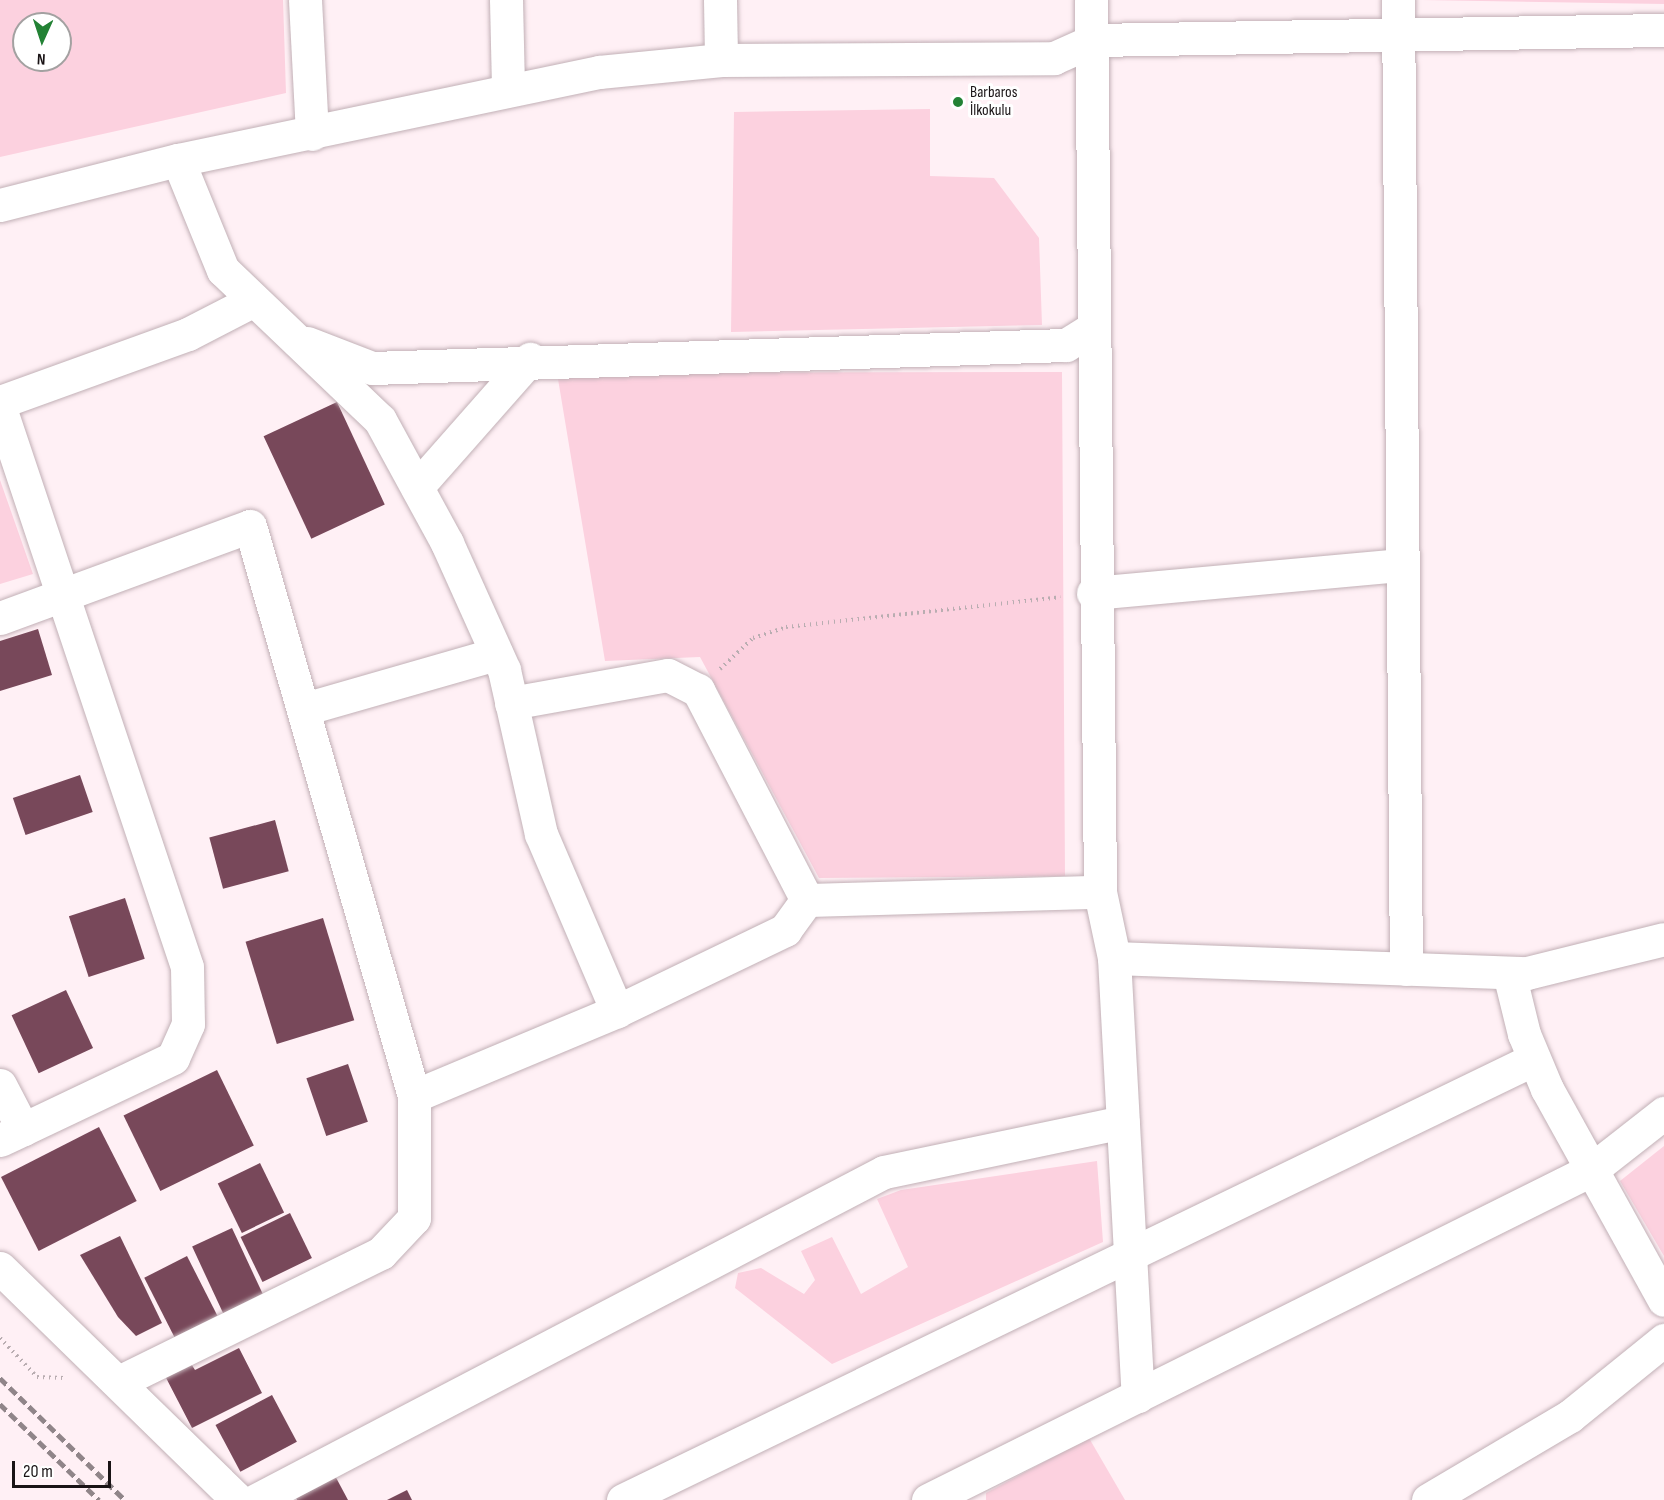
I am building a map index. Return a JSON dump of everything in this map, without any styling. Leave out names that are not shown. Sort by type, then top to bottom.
[{"type":"street","points":[[305,0],[312,134]]},
{"type":"street","points":[[506,0],[508,90]]},
{"type":"street","points":[[720,0],[721,60]]},
{"type":"street","points":[[1091,0],[1094,40],[1093,593],[1100,892],[1114,958],[1138,1396]]},
{"type":"street","points":[[1398,16],[1406,969]]},
{"type":"street","points":[[0,205],[178,160],[312,134],[599,72],[721,60],[1054,58],[1094,40],[1398,16],[1664,30]]},
{"type":"street","points":[[178,160],[223,270],[380,420],[417,487],[496,654],[511,703],[541,834],[617,1011]]},
{"type":"street","points":[[0,402],[188,334],[254,300]]},
{"type":"street","points":[[294,338],[372,368],[530,359],[1066,345],[1093,328]]},
{"type":"street","points":[[417,487],[530,359]]},
{"type":"street","points":[[0,408],[61,599],[187,967],[188,1024],[173,1058],[12,1135],[0,1085]]},
{"type":"street","points":[[0,618],[61,599],[250,526],[414,1096],[414,1218],[381,1253],[121,1381]]},
{"type":"street","points":[[1093,593],[1402,565]]},
{"type":"street","points":[[304,709],[496,654]]},
{"type":"street","points":[[511,703],[668,675],[698,690],[807,900]]},
{"type":"street","points":[[807,900],[1100,892]]},
{"type":"street","points":[[414,1096],[617,1011],[785,930],[807,900]]},
{"type":"street","points":[[1114,958],[1509,973],[1664,939]]},
{"type":"street","points":[[1509,973],[1534,1059],[1591,1170],[1664,1300]]},
{"type":"street","points":[[623,1500],[1130,1257],[1534,1059]]},
{"type":"street","points":[[928,1500],[1591,1170],[1664,1113]]},
{"type":"street","points":[[256,1500],[884,1172],[1123,1122]]},
{"type":"street","points":[[0,1269],[121,1381],[238,1500]]},
{"type":"street","points":[[1428,1500],[1570,1416],[1664,1340]]},
{"type":"path","points":[[698,690],[753,638],[786,627],[1093,593]]},
{"type":"path","points":[[0,1338],[17,1354]]},
{"type":"shaded area","points":[[0,0],[283,0],[286,93],[0,157]]},
{"type":"shaded area","points":[[1422,0],[1664,0],[1664,4]]},
{"type":"shaded area","points":[[930,109],[930,176],[994,178],[1039,238],[1042,325],[731,332],[734,112]]},
{"type":"shaded area","points":[[1062,372],[1065,876],[819,878],[700,657],[605,661],[557,373]]},
{"type":"shaded area","points":[[0,480],[33,574],[0,584]]},
{"type":"shaded area","points":[[1664,1146],[1664,1256],[1620,1181]]},
{"type":"shaded area","points":[[1097,1161],[1103,1242],[832,1364],[735,1288],[738,1273],[761,1268],[804,1294],[815,1280],[801,1251],[832,1237],[861,1294],[908,1267],[877,1199],[901,1190]]},
{"type":"shaded area","points":[[1089,1438],[1125,1500],[986,1500],[986,1493]]},
{"type":"building","points":[[337,402],[385,504],[311,539],[264,436]]},
{"type":"building","points":[[38,629],[52,675],[0,691],[0,641]]},
{"type":"building","points":[[80,775],[93,812],[26,835],[13,798]]},
{"type":"building","points":[[275,820],[289,871],[223,889],[209,838]]},
{"type":"building","points":[[125,898],[145,959],[89,977],[69,916]]},
{"type":"building","points":[[323,918],[354,1020],[277,1044],[246,942]]},
{"type":"building","points":[[66,990],[93,1048],[39,1073],[12,1015]]},
{"type":"building","points":[[348,1064],[368,1122],[326,1136],[306,1078]]},
{"type":"building","points":[[217,1070],[254,1145],[160,1191],[124,1116]]},
{"type":"building","points":[[99,1127],[137,1201],[39,1251],[1,1177]]},
{"type":"building","points":[[260,1163],[284,1212],[242,1233],[218,1184]]},
{"type":"building","points":[[290,1213],[312,1258],[262,1282],[241,1237]]},
{"type":"building","points":[[232,1228],[263,1295],[223,1314],[192,1247]]},
{"type":"building","points":[[120,1236],[162,1323],[136,1336],[118,1317],[80,1255]]},
{"type":"building","points":[[187,1256],[217,1316],[175,1337],[144,1278]]},
{"type":"building","points":[[239,1348],[262,1393],[192,1428],[163,1372],[188,1359],[195,1370]]},
{"type":"building","points":[[272,1395],[297,1442],[240,1472],[215,1425]]},
{"type":"building","points":[[333,1472],[348,1500],[297,1500],[293,1492]]},
{"type":"building","points":[[407,1490],[412,1500],[387,1500]]},
{"type":"railway","points":[[0,1378],[125,1500]]},
{"type":"railway","points":[[0,1404],[99,1500]]},
{"type":"place","name":"Barbaros İlkokulu","points":[[958,102]]}]
